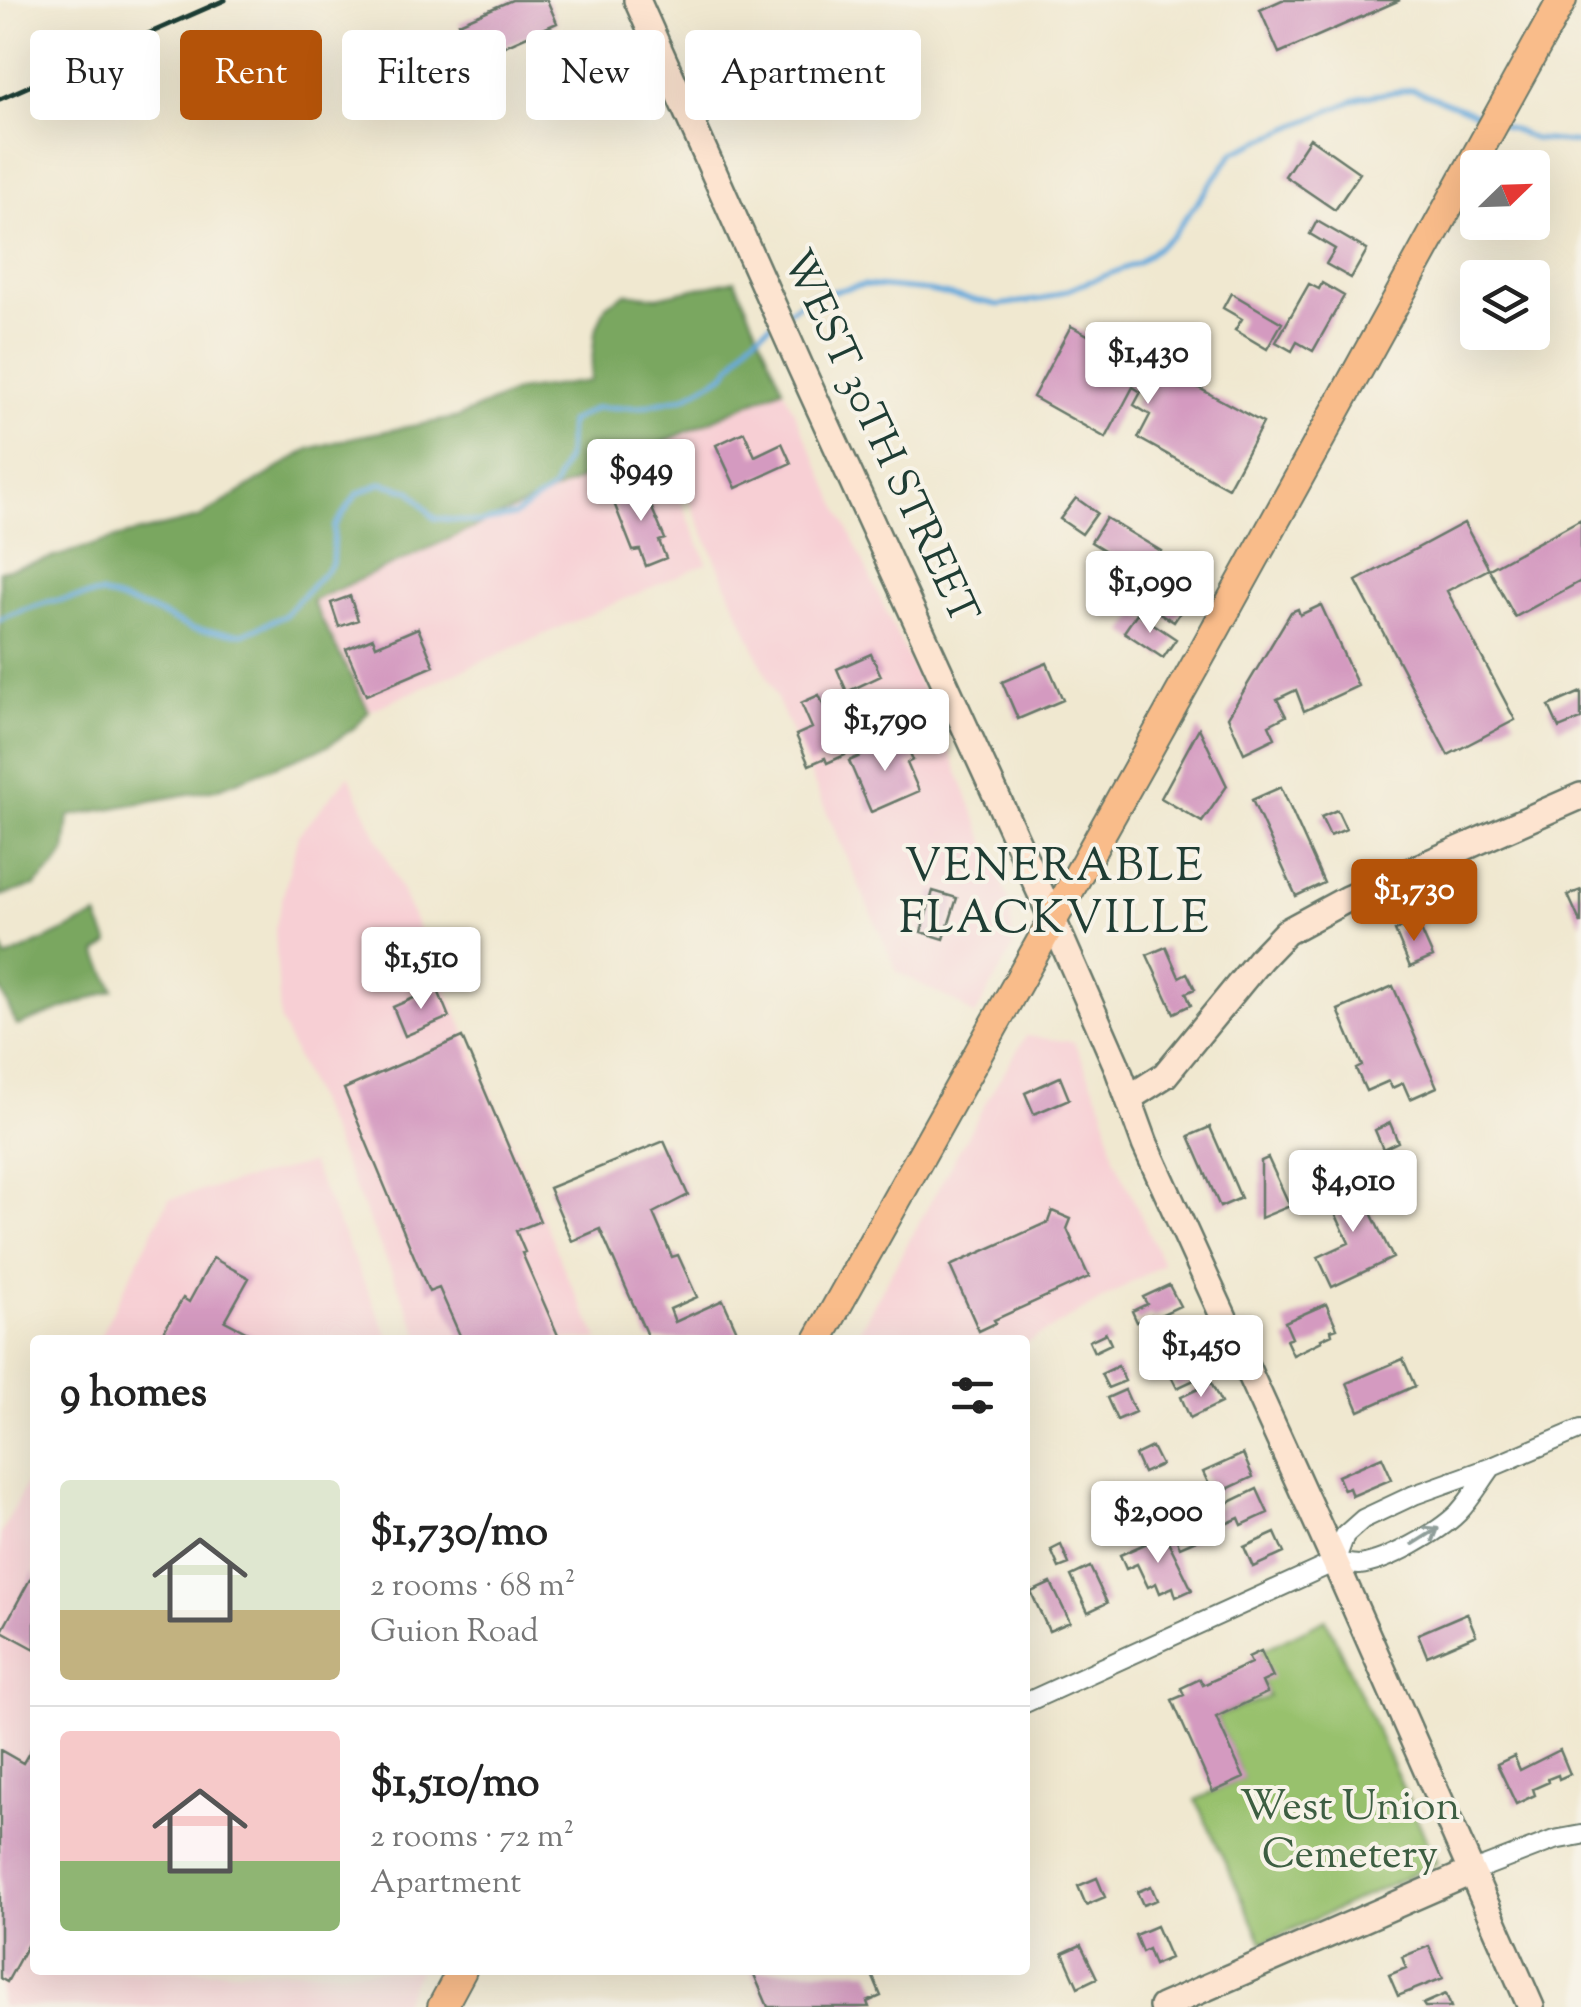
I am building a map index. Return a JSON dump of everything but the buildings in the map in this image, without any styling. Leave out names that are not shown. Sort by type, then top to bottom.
[{"type":"main road","name":"WEST 30TH STREET","points":[[637,0],[1053,920],[1129,1098],[1144,1144],[1335,1562],[1531,2007]]},
{"type":"main road","points":[[821,1335],[1562,0]]},
{"type":"main road","points":[[1129,1098],[1166,1074],[1260,958],[1286,932],[1347,899],[1581,796]]},
{"type":"main road","points":[[1162,2007],[1471,1872]]},
{"type":"main road","points":[[442,2007],[459,1975]]},
{"type":"street","points":[[1335,1562],[1345,1535],[1363,1518],[1581,1429]]},
{"type":"street","points":[[1030,1701],[1335,1562],[1358,1565],[1412,1546],[1450,1521],[1492,1467]]},
{"type":"street","points":[[1471,1872],[1554,1840],[1581,1835]]},
{"type":"shaded area","points":[[783,388],[945,739],[1009,901],[1014,946],[975,1016],[897,972],[664,442]]},
{"type":"shaded area","points":[[658,445],[707,563],[369,711],[311,601]]},
{"type":"shaded area","points":[[349,775],[474,1051],[567,1276],[596,1335],[420,1335],[280,1021],[275,928],[298,835]]},
{"type":"shaded area","points":[[1026,1036],[1074,1042],[1103,1107],[1114,1157],[1163,1264],[1030,1341],[1030,1335],[857,1335]]},
{"type":"shaded area","points":[[311,1163],[388,1335],[101,1335],[169,1199]]},
{"type":"shaded area","points":[[30,1476],[30,1975],[416,1975],[400,2007],[0,2007],[0,1536]]},
{"type":"green space","points":[[735,280],[783,388],[312,601],[369,711],[355,727],[328,746],[216,789],[69,816],[65,853],[54,868],[35,886],[0,896],[0,571],[199,518],[309,449],[459,417],[517,391],[590,381],[595,332],[606,305],[626,293],[657,297]]},
{"type":"green space","points":[[97,916],[109,944],[97,953],[114,990],[17,1026],[0,988],[0,942],[6,958]]},
{"type":"green space","name":"West Union Cemetery","points":[[1326,1619],[1437,1863],[1263,1943],[1196,1800],[1243,1778],[1216,1717],[1268,1697],[1262,1682],[1261,1651]]},
{"type":"waterway","points":[[784,314],[809,296],[864,285],[929,291],[998,305],[1044,299],[1138,263],[1173,235],[1234,152],[1362,97],[1413,89],[1487,118]]},
{"type":"waterway","points":[[1502,125],[1534,139],[1581,143]]},
{"type":"waterway","points":[[0,620],[48,602],[100,594],[151,610],[192,629],[243,634],[284,616],[332,564],[334,527],[357,494],[382,483],[411,491],[434,518],[478,523],[514,516],[553,489],[567,455],[569,422],[595,408],[639,407],[685,397],[725,374],[750,340],[771,324]]},
{"type":"railway","points":[[0,99],[225,0]]},
{"type":"district","name":"VENERABLE FLACKVILLE","points":[[1055,895]]}]
